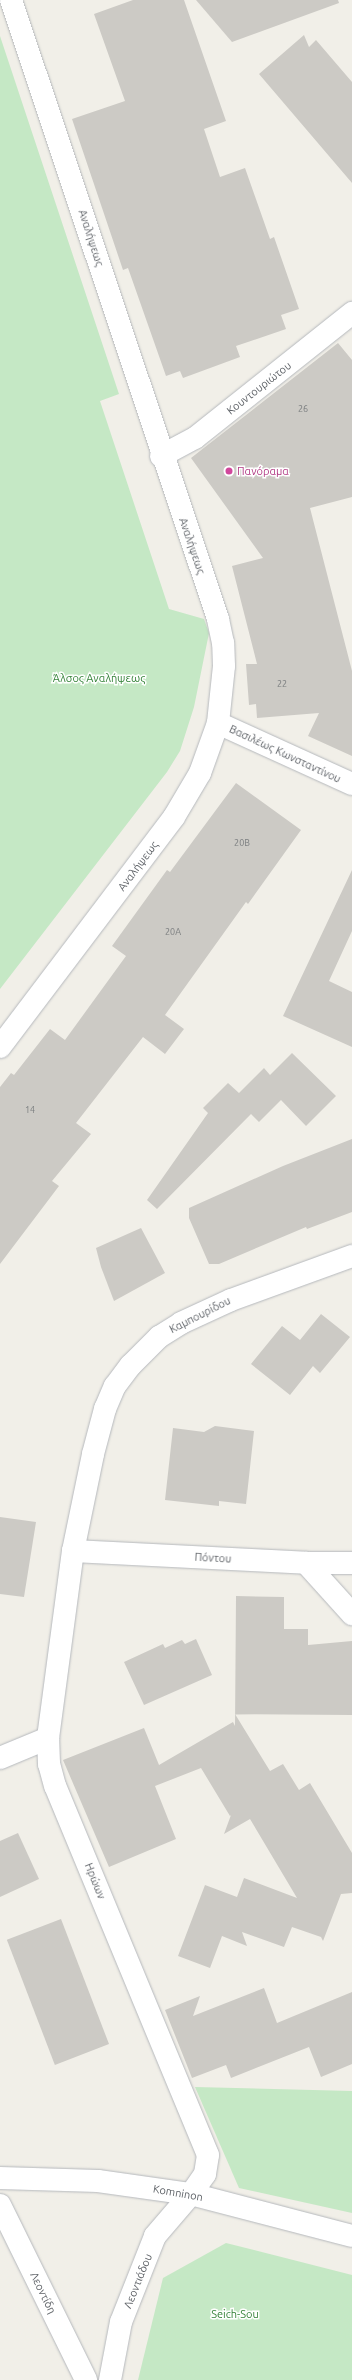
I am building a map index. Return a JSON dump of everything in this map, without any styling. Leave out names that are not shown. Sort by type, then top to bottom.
[{"type":"street","name":"Αναλήψεως","points":[[0,1047],[174,817],[200,773],[218,723],[224,666],[221,633],[161,456],[44,94],[11,0]]},
{"type":"street","name":"Κουντουριώτου","points":[[161,456],[195,438],[352,313]]},
{"type":"street","name":"Βασιλέως Κωνσταντίνου","points":[[218,723],[352,784]]},
{"type":"street","name":"Καμπουρίδου","points":[[74,1551],[92,1454],[105,1409],[115,1386],[139,1357],[171,1329],[202,1312],[257,1290],[352,1256]]},
{"type":"street","name":"Πόντου","points":[[74,1551],[306,1563],[352,1563]]},
{"type":"street","name":"Ηρώων","points":[[74,1551],[48,1738],[49,1764],[55,1786],[208,2155],[204,2174],[192,2194]]},
{"type":"street","points":[[306,1563],[352,1614]]},
{"type":"street","points":[[0,1758],[48,1738]]},
{"type":"street","name":"Komninon","points":[[0,2178],[98,2181],[192,2194],[352,2236]]},
{"type":"street","name":"Λεοντιάδου","points":[[110,2380],[121,2322],[155,2236],[192,2194]]},
{"type":"street","name":"Λεοντίδη","points":[[0,2205],[86,2380]]},
{"type":"green space","name":"Άλσος Αναλήψεως","points":[[0,36],[119,394],[100,401],[169,609],[204,619],[209,633],[194,707],[180,751],[167,772],[0,989]]},
{"type":"green space","points":[[195,2087],[352,2091],[352,2213],[239,2188]]},
{"type":"green space","name":"Seich-Sou","points":[[226,2243],[352,2275],[352,2380],[138,2380],[163,2278]]},
{"type":"building","points":[[133,0],[184,0],[226,121],[204,129],[220,177],[245,168],[270,239],[274,237],[299,309],[281,315],[286,329],[236,346],[240,357],[183,378],[180,371],[166,376],[128,268],[123,270],[72,119],[125,101],[94,14]]},
{"type":"building","points":[[196,0],[338,0],[339,3],[232,42]]},
{"type":"building","points":[[304,35],[309,47],[316,40],[352,82],[352,183],[259,74]]},
{"type":"building","points":[[338,343],[352,360],[352,497],[310,508],[352,671],[352,756],[308,736],[319,713],[257,718],[256,704],[249,705],[246,664],[257,664],[232,566],[263,558],[191,458]]},
{"type":"building","points":[[236,783],[301,830],[248,904],[246,902],[165,1015],[184,1029],[165,1054],[143,1037],[76,1123],[91,1134],[52,1181],[59,1186],[0,1264],[0,1087],[11,1073],[14,1075],[50,1029],[65,1040],[126,956],[112,946],[167,870],[170,872]]},
{"type":"building","points":[[352,870],[352,931],[329,981],[352,992],[352,1047],[283,1016]]},
{"type":"building","points":[[292,1053],[336,1096],[306,1126],[281,1100],[259,1122],[251,1114],[157,1209],[147,1200],[208,1113],[203,1108],[228,1083],[239,1093],[264,1068],[270,1075]]},
{"type":"building","points":[[352,1139],[352,1212],[307,1229],[306,1227],[219,1264],[209,1264],[189,1218],[189,1208],[283,1166]]},
{"type":"building","points":[[141,1228],[165,1273],[114,1301],[101,1267],[96,1248]]},
{"type":"building","points":[[321,1314],[350,1337],[320,1373],[313,1366],[290,1395],[251,1364],[282,1326],[300,1340]]},
{"type":"building","points":[[215,1426],[254,1431],[246,1504],[219,1501],[219,1506],[165,1500],[173,1428],[204,1432]]},
{"type":"building","points":[[0,1517],[36,1522],[24,1597],[0,1594]]},
{"type":"building","points":[[236,1596],[284,1597],[284,1629],[308,1629],[308,1645],[352,1641],[352,1715],[235,1714]]},
{"type":"building","points":[[196,1639],[212,1675],[144,1705],[124,1662],[163,1644],[165,1648],[182,1640],[185,1644]]},
{"type":"building","points":[[235,1714],[270,1771],[283,1764],[299,1790],[310,1783],[352,1853],[352,1893],[341,1894],[323,1941],[321,1937],[292,1927],[284,1947],[242,1932],[247,1946],[222,1936],[210,1968],[178,1956],[205,1885],[237,1897],[244,1878],[297,1898],[250,1819],[224,1834],[231,1815],[230,1816],[201,1768],[155,1786],[176,1839],[109,1867],[63,1760],[144,1728],[159,1765],[233,1722],[235,1726]]},
{"type":"building","points":[[18,1833],[39,1879],[0,1897],[0,1841]]},
{"type":"building","points":[[61,1919],[109,2044],[55,2065],[7,1940]]},
{"type":"building","points":[[264,1988],[277,2023],[352,1992],[352,2064],[321,2077],[309,2047],[231,2078],[226,2065],[192,2078],[165,2010],[200,1996],[193,2016]]},
{"type":"place","name":"Πανόραμα","points":[[229,471]]}]
